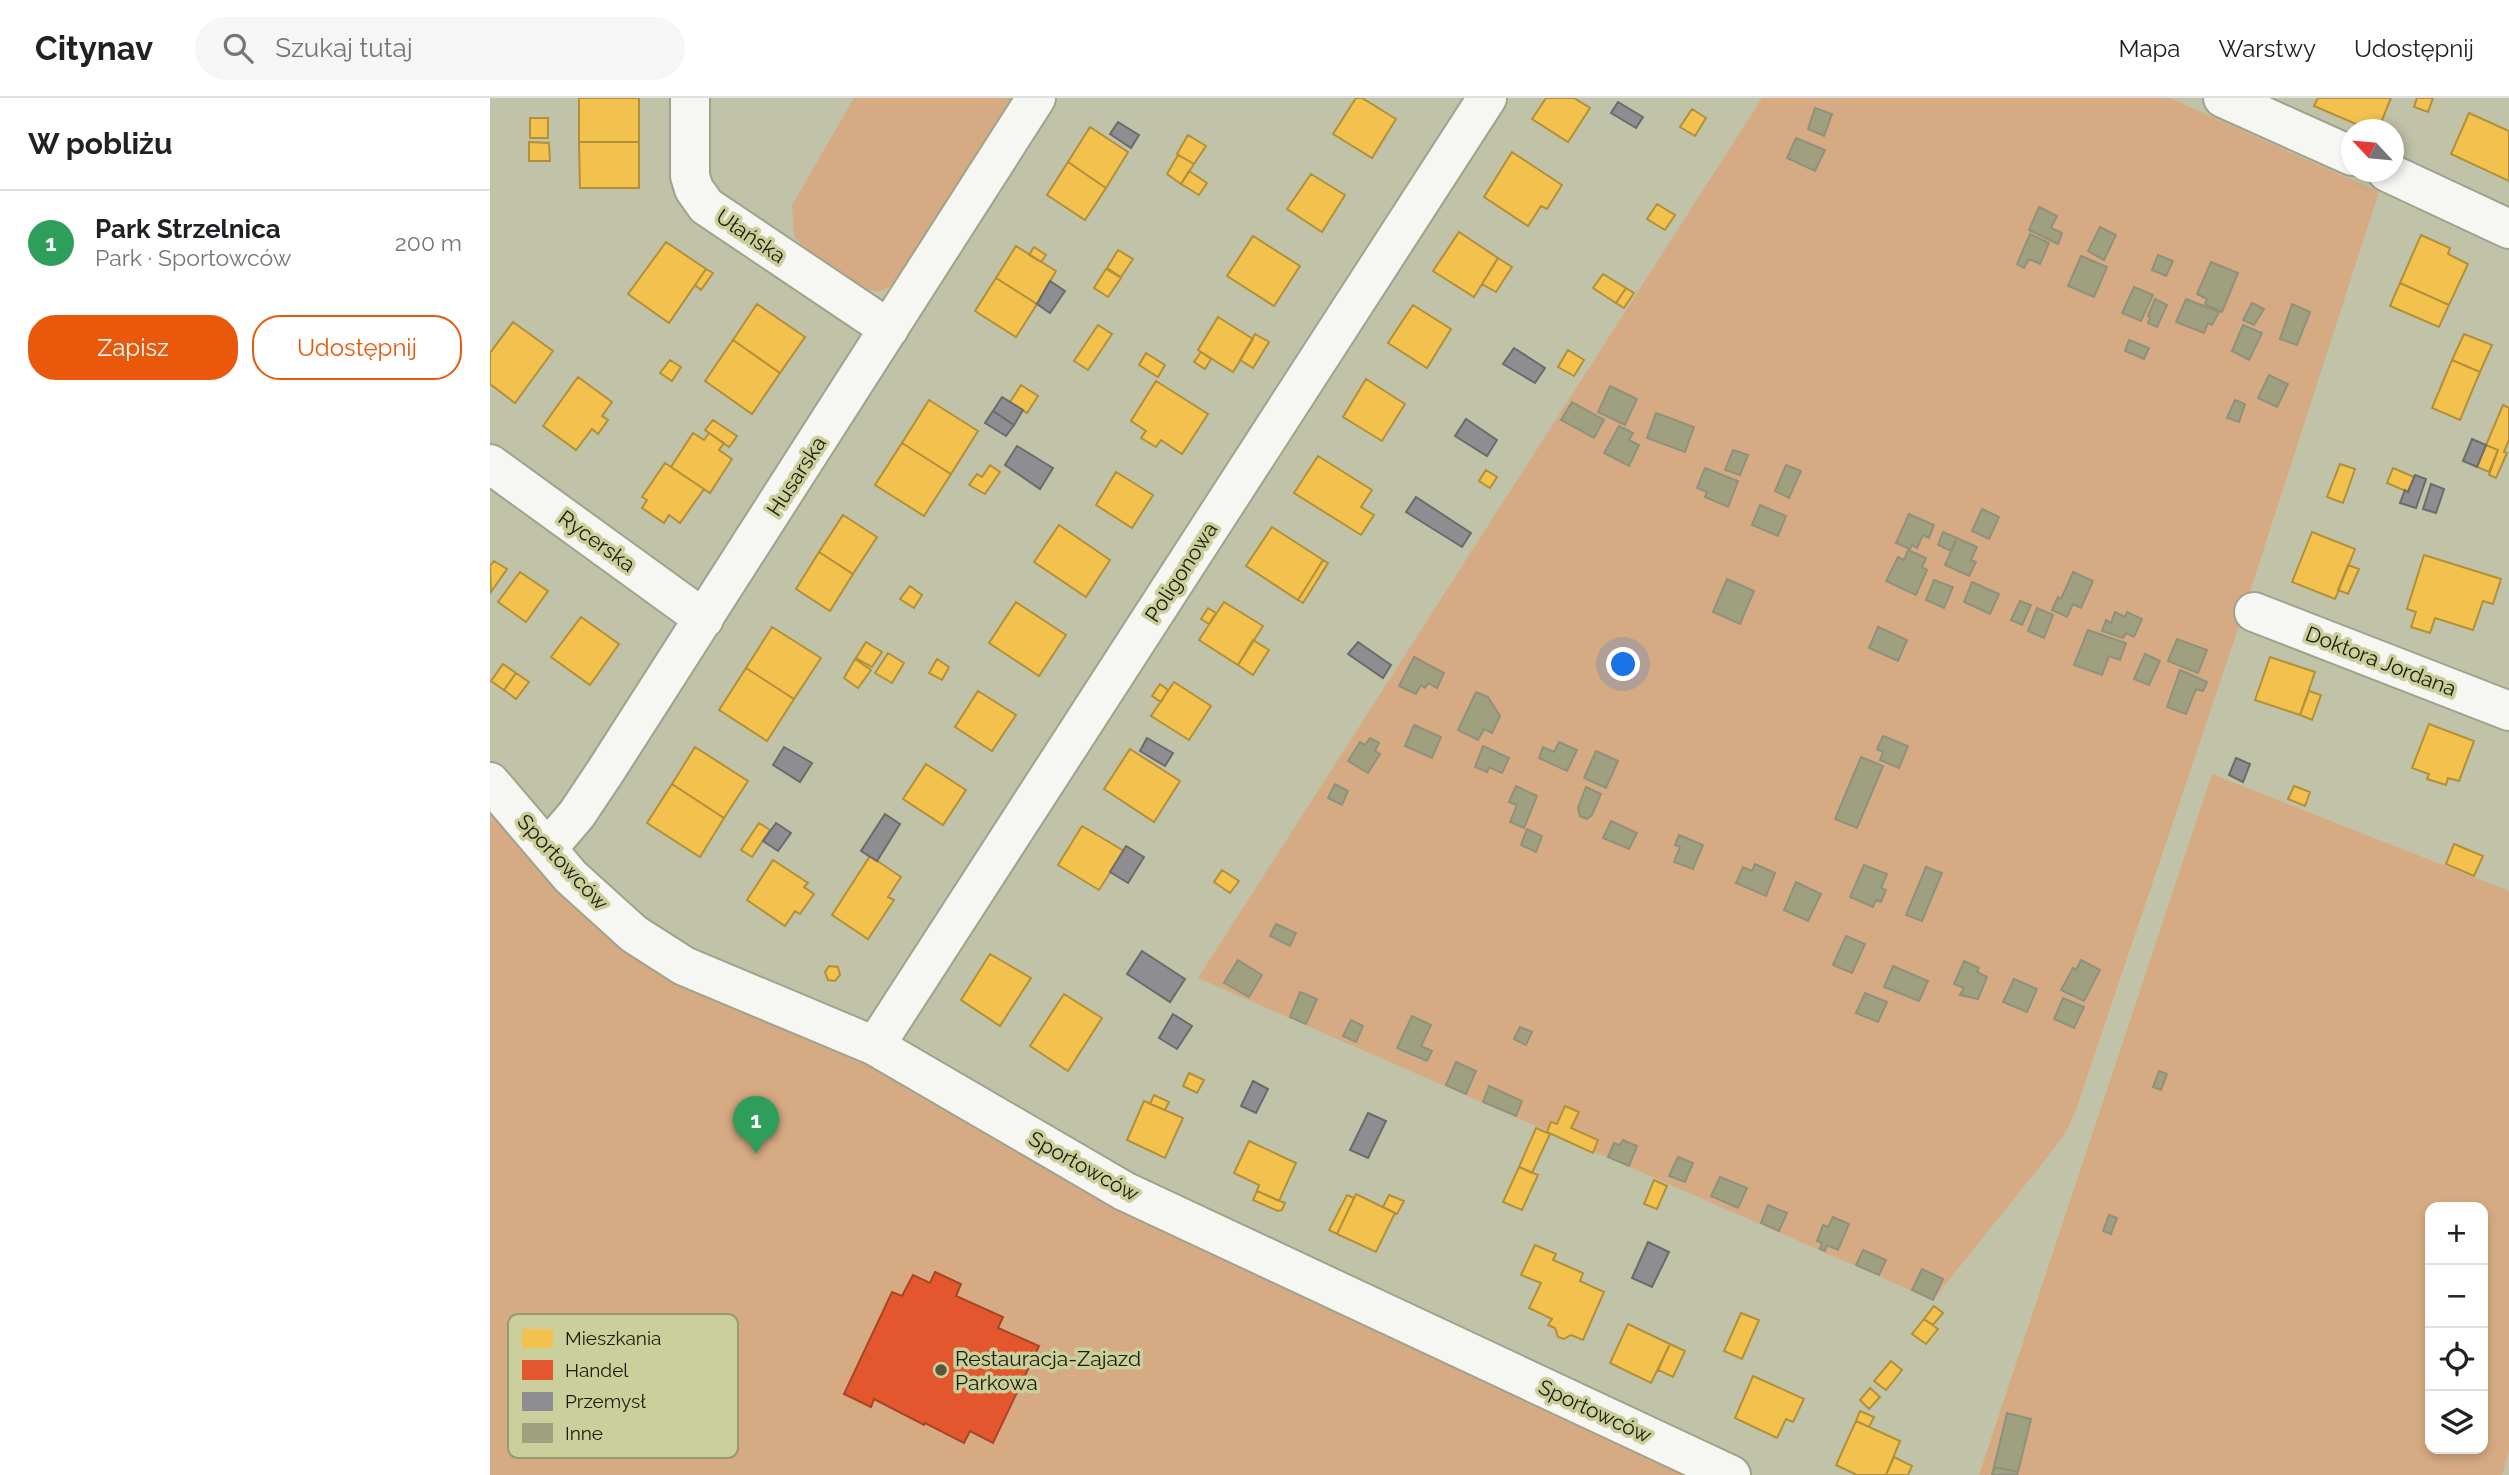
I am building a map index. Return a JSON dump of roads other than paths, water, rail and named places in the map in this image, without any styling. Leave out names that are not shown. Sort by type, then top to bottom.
[{"type":"street","name":"Ułańska","points":[[690,98],[690,176],[694,189],[706,206],[889,329]]},
{"type":"street","name":"Husarska","points":[[548,848],[577,814],[704,619],[1036,98]]},
{"type":"street","name":"Poligonowa","points":[[875,1046],[1487,98]]},
{"type":"street","points":[[2223,98],[2341,151]]},
{"type":"street","points":[[2404,180],[2509,229]]},
{"type":"street","name":"Rycerska","points":[[490,464],[704,619]]},
{"type":"street","name":"Doktora Jordana","points":[[2254,612],[2509,711]]},
{"type":"street","name":"Sportowców","points":[[490,782],[571,877],[634,934],[684,966],[875,1046],[1124,1191],[1731,1475]]},
{"type":"place","name":"Park Strzelnica","points":[[756,1154]]},
{"type":"place","name":"Restauracja-Zajazd Parkowa","points":[[941,1370]]}]
